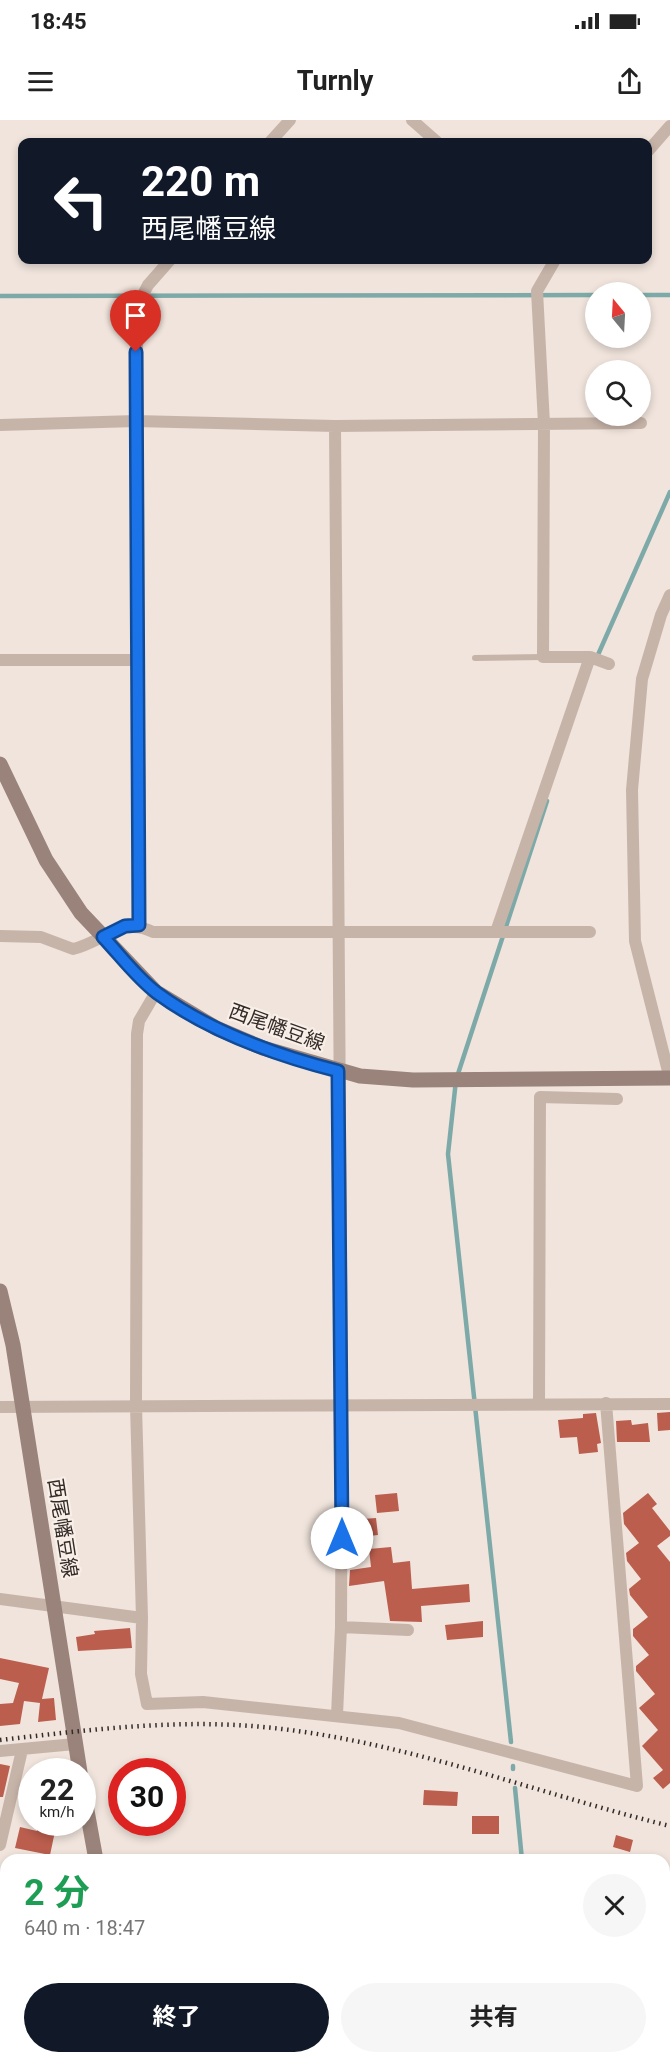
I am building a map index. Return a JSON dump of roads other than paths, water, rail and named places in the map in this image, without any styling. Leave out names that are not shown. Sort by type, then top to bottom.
[{"type":"main road","name":"西尾幡豆線","points":[[0,764],[34,838],[56,878],[81,913],[156,992],[216,1028],[244,1040],[360,1076],[413,1080],[668,1079]]},
{"type":"main road","name":"西尾幡豆線","points":[[0,1291],[13,1344],[78,1758]]},
{"type":"main road","points":[[92,1836],[95,1854]]},
{"type":"street","points":[[274,138],[290,120]]},
{"type":"street","points":[[412,120],[432,138]]},
{"type":"street","points":[[652,146],[670,126]]},
{"type":"street","points":[[139,925],[136,421],[138,304],[147,287],[167,264]]},
{"type":"street","points":[[553,264],[537,291],[544,424],[543,657],[590,657],[609,664]]},
{"type":"street","points":[[0,425],[136,421],[335,426],[585,424]]},
{"type":"street","points":[[335,426],[342,1405],[341,1627],[337,1715]]},
{"type":"street","points":[[668,1079],[635,941],[632,790],[642,679],[661,615],[670,595]]},
{"type":"street","points":[[496,932],[590,657]]},
{"type":"street","points":[[0,660],[138,660]]},
{"type":"street","points":[[0,936],[41,937],[73,949],[125,926],[139,925],[153,932],[337,930],[590,932]]},
{"type":"street","points":[[156,992],[139,1021],[136,1034],[136,1406],[142,1618],[141,1674],[147,1704],[203,1702],[399,1723],[636,1786],[606,1403]]},
{"type":"street","points":[[539,1404],[540,1097],[617,1099]]},
{"type":"street","points":[[0,1407],[670,1404]]},
{"type":"street","points":[[0,1599],[142,1618]]},
{"type":"street","points":[[341,1627],[408,1630]]},
{"type":"street","points":[[0,1751],[75,1744]]},
{"type":"street","points":[[0,1845],[22,1750]]},
{"type":"lane","points":[[475,658],[543,657]]},
{"type":"waterway","points":[[0,296],[585,295]]},
{"type":"waterway","points":[[651,295],[670,295]]},
{"type":"waterway","points":[[597,657],[670,492]]},
{"type":"waterway","points":[[511,1742],[448,1154],[456,1080],[547,801]]},
{"type":"waterway","points":[[515,1788],[521,1854]]},
{"type":"railway","points":[[0,1740],[177,1724],[236,1725],[292,1730],[401,1751],[670,1826]]}]
